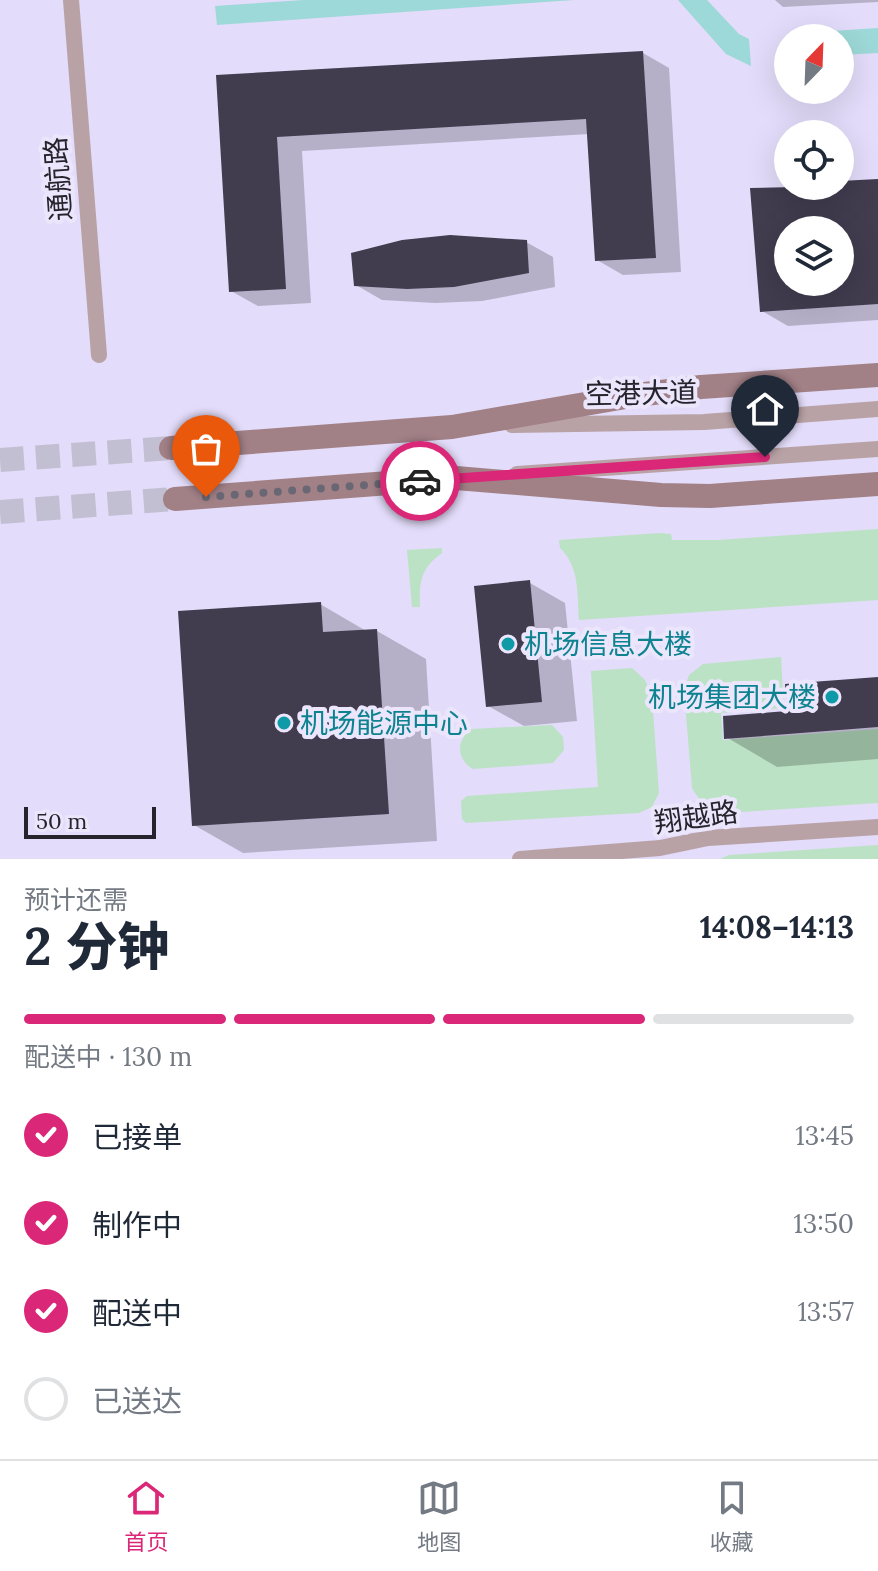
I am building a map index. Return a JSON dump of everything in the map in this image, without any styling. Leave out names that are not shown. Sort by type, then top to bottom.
[{"type":"main road","name":"空港大道","points":[[171,448],[452,427],[701,387],[878,375]]},
{"type":"main road","points":[[175,499],[456,478],[661,495],[710,496],[878,484]]},
{"type":"street","name":"通航路","points":[[71,0],[99,355]]},
{"type":"street","name":"空港大道","points":[[452,427],[704,422],[878,409]]},
{"type":"street","points":[[456,478],[878,449]]},
{"type":"street","name":"翔越路","points":[[520,859],[660,848],[680,852],[708,838],[878,827]]},
{"type":"shaded area","points":[[0,0],[878,0],[878,859],[0,859]]},
{"type":"shaded area","points":[[304,0],[574,0],[217,25],[215,6]]},
{"type":"shaded area","points":[[678,0],[707,0],[739,34],[749,39],[751,66],[726,54]]},
{"type":"shaded area","points":[[878,28],[878,53],[854,54],[854,30]]},
{"type":"shaded area","points":[[878,529],[878,600],[579,620],[574,572],[560,548],[559,540],[659,533],[671,534],[672,540],[718,540]]},
{"type":"shaded area","points":[[442,548],[442,553],[423,576],[420,607],[412,607],[407,550]]},
{"type":"shaded area","points":[[781,657],[784,708],[721,713],[723,740],[878,729],[878,803],[724,813],[709,808],[695,793],[692,788],[684,690],[689,675],[703,664]]},
{"type":"shaded area","points":[[632,668],[645,680],[652,697],[659,793],[652,807],[639,813],[466,823],[462,819],[461,801],[467,796],[598,787],[591,671]]},
{"type":"shaded area","points":[[552,725],[563,737],[564,750],[553,763],[473,769],[461,755],[461,744],[471,729]]},
{"type":"shaded area","points":[[878,845],[878,859],[720,859],[729,855]]},
{"type":"building","points":[[643,51],[656,258],[595,261],[586,119],[277,137],[286,289],[229,292],[216,75]]},
{"type":"building","points":[[878,179],[878,304],[760,312],[750,188],[774,187],[774,200],[854,200],[854,180]]},
{"type":"building","points":[[450,235],[527,240],[529,273],[454,287],[407,289],[354,286],[351,253],[402,240]]},
{"type":"building","name":"机场信息大楼","points":[[530,580],[542,702],[486,707],[474,586]]},
{"type":"building","name":"机场能源中心","points":[[321,602],[323,632],[377,629],[389,814],[192,826],[178,611]]},
{"type":"building","name":"机场集团大楼","points":[[878,677],[878,727],[724,739],[723,716],[787,711],[785,684]]},
{"type":"tunnel","points":[[0,460],[171,448]]},
{"type":"tunnel","points":[[0,512],[175,499]]},
{"type":"way so far","points":[[206,497],[420,481]]},
{"type":"place","name":"机场信息大楼","points":[[508,644]]},
{"type":"place","name":"机场集团大楼","points":[[832,697]]},
{"type":"place","name":"机场能源中心","points":[[284,723]]},
{"type":"route","points":[[420,481],[765,457]]}]
